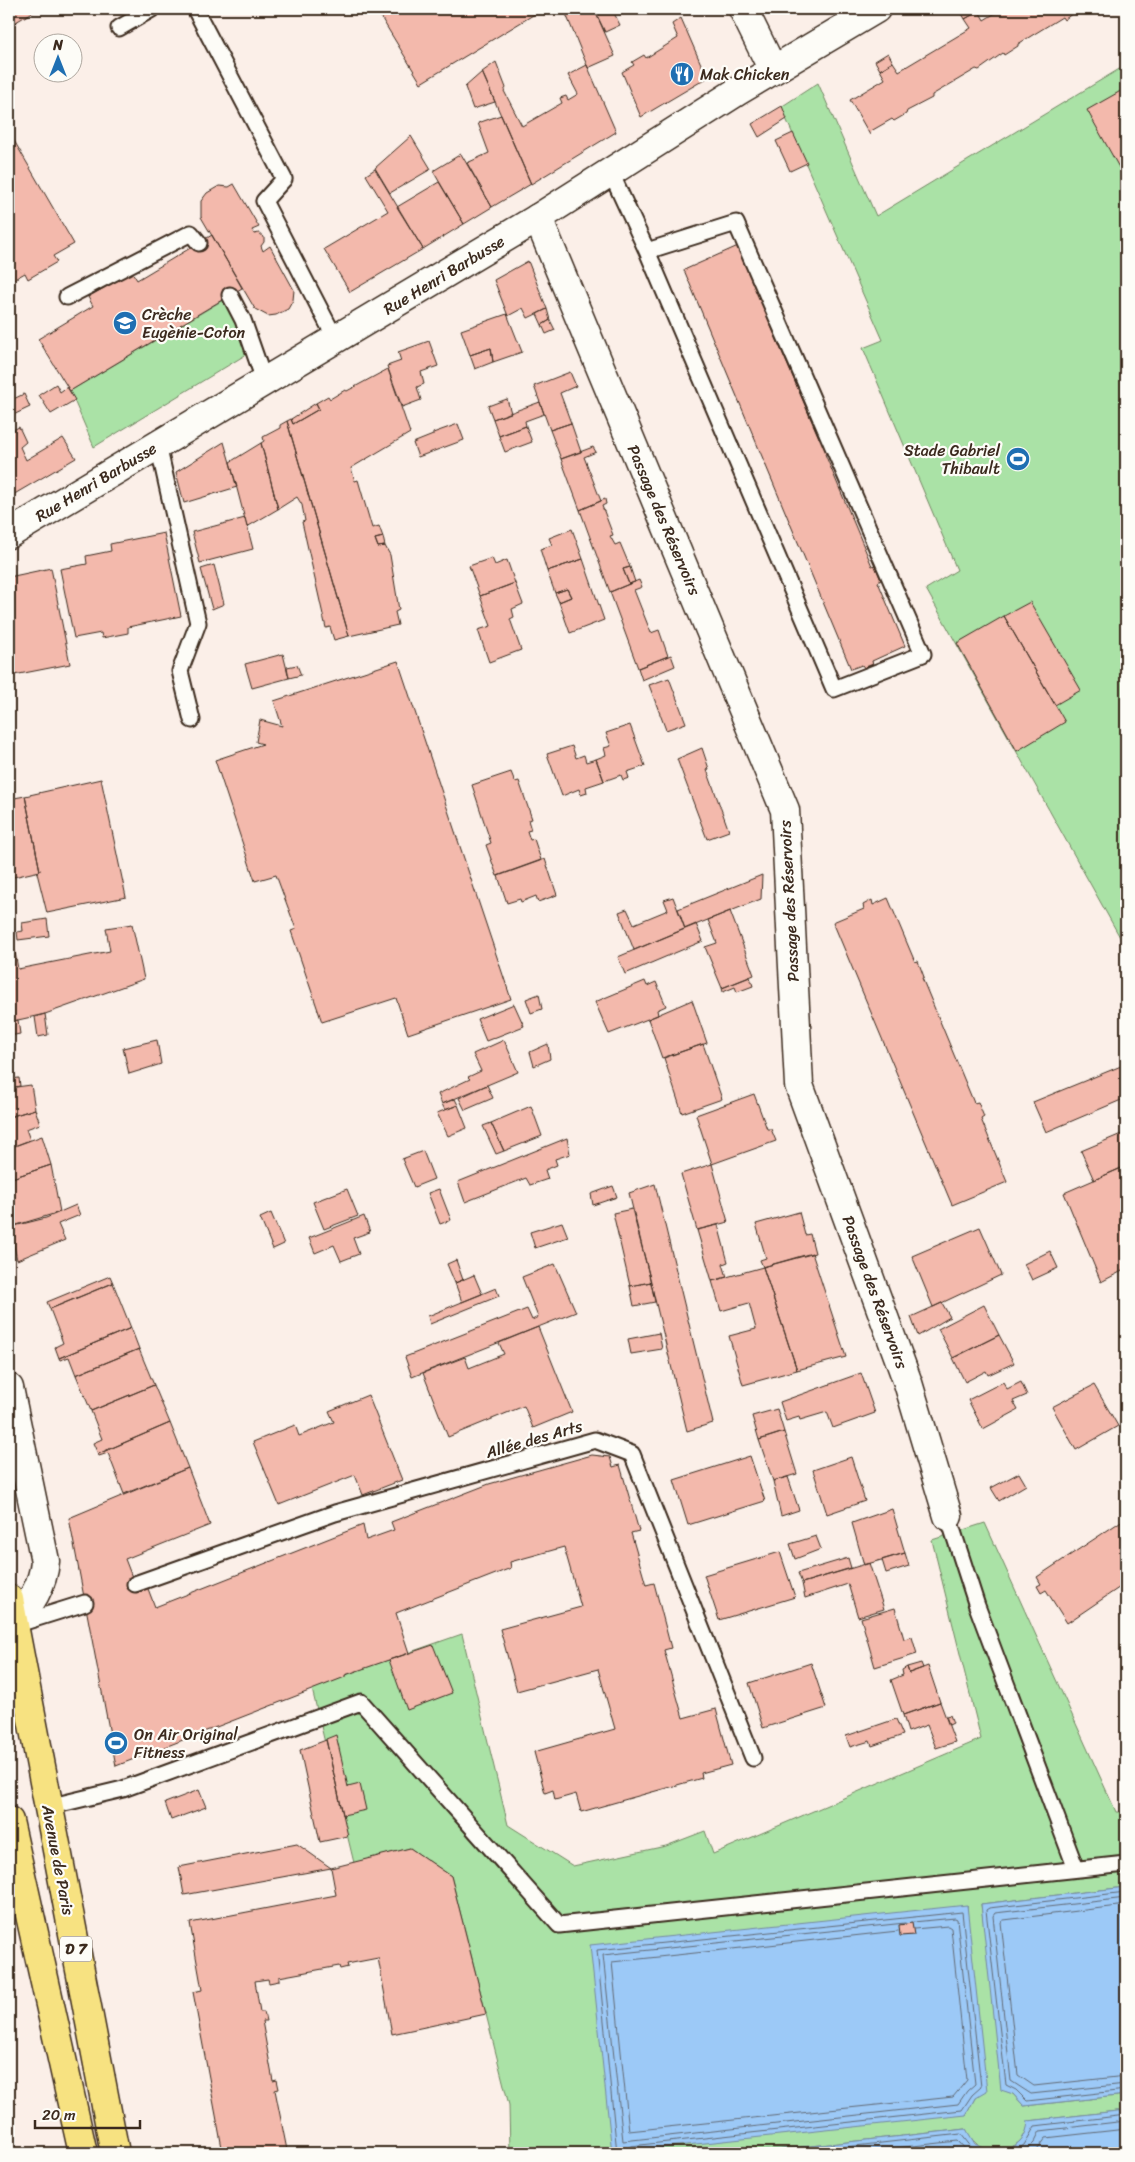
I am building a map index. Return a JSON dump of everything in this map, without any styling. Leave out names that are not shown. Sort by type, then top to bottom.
[{"type":"main road","name":"Avenue de Paris","points":[[11,1617],[115,2153]]},
{"type":"main road","name":"D 7","points":[[9,1821],[83,2153]]},
{"type":"street","points":[[743,9],[773,70]]},
{"type":"street","name":"Rue Henri Barbusse","points":[[9,534],[265,383],[538,218],[773,70],[876,9]]},
{"type":"street","name":"Passage des Réservoirs","points":[[538,218],[785,810],[798,1085],[908,1383],[948,1516]]},
{"type":"street","points":[[9,1388],[45,1562],[44,1576],[39,1588],[11,1617]]},
{"type":"lane","points":[[119,28],[152,9]]},
{"type":"lane","points":[[196,9],[284,179],[264,201],[336,340]]},
{"type":"lane","points":[[611,173],[647,251],[834,689],[923,654],[736,222],[647,251]]},
{"type":"lane","points":[[67,297],[191,233],[199,243]]},
{"type":"lane","points":[[230,295],[243,320],[265,383]]},
{"type":"lane","points":[[158,445],[198,623],[180,671],[192,720]]},
{"type":"lane","name":"Allée des Arts","points":[[135,1584],[335,1513],[595,1440],[632,1454],[752,1758]]},
{"type":"lane","points":[[948,1516],[977,1606],[1076,1869]]},
{"type":"lane","points":[[11,1617],[85,1603]]},
{"type":"lane","points":[[48,1807],[124,1789],[362,1702],[558,1925],[1126,1864]]},
{"type":"green space","name":"Stade Gabriel Thibault","points":[[1126,65],[1126,948],[926,589],[957,570],[863,348],[883,340],[781,107],[818,83],[876,216]]},
{"type":"green space","points":[[223,300],[239,328],[247,354],[94,447],[70,391]]},
{"type":"green space","points":[[985,1523],[1116,1812],[1126,1812],[1126,1887],[981,1904],[1006,2091],[1013,2094],[1024,2106],[1126,2095],[1126,2110],[1029,2121],[1027,2131],[1022,2139],[1006,2150],[1006,2153],[993,2152],[977,2145],[966,2129],[748,2153],[510,2153],[509,2105],[451,1876],[410,1848],[354,1863],[312,1689],[356,1671],[462,1634],[508,1825],[573,1866],[666,1846],[705,1831],[713,1854],[981,1739],[932,1540]],"holes":[[[967,1905],[975,2098],[966,2115]]]},
{"type":"water","points":[[1126,1887],[1126,2095],[1024,2106],[1013,2094],[1001,2090],[981,1904]]},
{"type":"water","points":[[967,1905],[987,2091],[975,2098],[966,2115],[612,2153],[590,1945]]},
{"type":"water","points":[[1126,2110],[1126,2153],[1006,2153],[1006,2150],[1022,2139],[1028,2121]]},
{"type":"water","points":[[966,2129],[975,2144],[995,2153],[748,2153]]},
{"type":"building","points":[[9,9],[38,9],[9,26]]},
{"type":"building","points":[[376,9],[543,9],[421,83]]},
{"type":"building","points":[[564,9],[594,9],[615,56],[588,68]]},
{"type":"building","points":[[594,9],[612,9],[620,25],[605,32]]},
{"type":"building","points":[[961,9],[977,9],[979,11],[965,19]]},
{"type":"building","points":[[1002,9],[1078,9],[1064,20],[1062,17],[979,70],[976,69],[932,95],[932,98],[907,111],[906,114],[894,121],[892,119],[871,131],[870,135],[850,100],[885,79],[880,70],[893,62],[899,71],[971,28],[965,19],[979,11],[984,20]]},
{"type":"building","points":[[681,18],[707,78],[641,117],[622,72],[634,65],[632,62],[644,55],[646,58],[678,38],[672,24]]},
{"type":"building","points":[[888,53],[893,62],[880,70],[875,61]]},
{"type":"building","points":[[496,62],[506,88],[504,91],[522,126],[562,103],[560,98],[566,96],[568,100],[578,94],[568,75],[587,65],[616,132],[531,184],[482,72]]},
{"type":"building","points":[[482,72],[495,102],[473,109],[465,87]]},
{"type":"building","points":[[9,80],[14,90],[9,93]]},
{"type":"building","points":[[1126,88],[1126,180],[1087,110]]},
{"type":"building","points":[[782,106],[787,119],[759,137],[752,124]]},
{"type":"building","points":[[501,115],[531,184],[492,207],[467,163],[489,153],[478,123]]},
{"type":"building","points":[[9,132],[74,244],[53,256],[57,262],[28,279],[25,273],[9,282]]},
{"type":"building","points":[[793,133],[807,163],[790,171],[776,141]]},
{"type":"building","points":[[411,136],[431,169],[390,193],[375,168]]},
{"type":"building","points":[[461,154],[492,207],[464,224],[433,171]]},
{"type":"building","points":[[375,169],[423,249],[350,292],[324,249],[388,211],[366,175]]},
{"type":"building","points":[[439,182],[464,224],[423,249],[397,207]]},
{"type":"building","points":[[234,184],[259,227],[252,230],[254,234],[259,233],[264,237],[264,242],[261,246],[263,251],[270,246],[294,290],[293,300],[288,309],[276,315],[268,316],[255,309],[201,217],[201,201],[207,193],[219,186],[229,187]]},
{"type":"building","name":"Crèche Eugènie-Coton","points":[[212,235],[242,288],[70,391],[38,339],[93,306],[88,297],[132,272],[137,280]]},
{"type":"building","points":[[738,246],[765,310],[768,309],[774,324],[771,326],[819,438],[822,438],[828,452],[825,454],[872,566],[875,565],[881,580],[878,582],[905,646],[872,661],[873,665],[865,669],[862,665],[851,669],[684,270]]},
{"type":"building","points":[[528,261],[547,309],[528,318],[523,308],[508,316],[494,280]]},
{"type":"building","points":[[547,309],[550,320],[542,325],[537,314]]},
{"type":"building","points":[[507,314],[522,352],[493,362],[491,348],[470,355],[461,330]]},
{"type":"building","points":[[550,320],[555,330],[546,334],[542,325]]},
{"type":"building","points":[[429,341],[438,366],[421,372],[424,384],[417,387],[421,400],[402,407],[387,366],[401,361],[398,352]]},
{"type":"building","points":[[491,348],[493,362],[475,369],[470,355]]},
{"type":"building","points":[[388,369],[410,433],[351,468],[355,481],[358,480],[372,528],[379,526],[383,537],[375,539],[378,547],[385,546],[390,555],[399,610],[395,612],[398,625],[349,636],[287,421],[291,419],[293,424],[319,409],[316,403],[328,396],[330,399]]},
{"type":"building","points":[[570,372],[576,386],[560,393],[571,423],[550,430],[534,386]]},
{"type":"building","points":[[56,384],[60,392],[67,387],[75,400],[51,414],[39,395]]},
{"type":"building","points":[[24,394],[30,407],[9,417],[9,401]]},
{"type":"building","points":[[507,399],[511,413],[493,419],[488,406]]},
{"type":"building","points":[[540,402],[544,414],[525,421],[526,426],[499,436],[493,419]]},
{"type":"building","points":[[316,403],[319,409],[293,424],[291,419]]},
{"type":"building","points":[[287,421],[349,636],[334,640],[330,627],[326,628],[302,522],[305,521],[302,505],[297,497],[278,509],[261,443],[264,441],[263,437],[280,428],[280,425]]},
{"type":"building","points":[[9,422],[13,430],[19,427],[26,442],[20,447],[26,460],[63,438],[76,458],[11,496],[9,490]]},
{"type":"building","points":[[571,423],[581,452],[561,459],[550,430]]},
{"type":"building","points":[[458,424],[464,440],[418,457],[413,443]]},
{"type":"building","points":[[526,426],[532,442],[505,452],[499,436]]},
{"type":"building","points":[[224,442],[237,487],[184,503],[176,472]]},
{"type":"building","points":[[261,443],[278,509],[247,527],[230,462]]},
{"type":"building","points":[[593,447],[596,452],[584,457],[601,501],[580,510],[561,459]]},
{"type":"building","points":[[605,499],[606,504],[602,506],[613,535],[610,536],[615,545],[620,543],[630,567],[623,569],[629,584],[610,592],[580,510]]},
{"type":"building","points":[[245,518],[253,549],[200,563],[192,532]]},
{"type":"building","points":[[572,529],[583,559],[547,571],[540,549],[552,545],[549,538]]},
{"type":"building","points":[[164,533],[181,616],[128,627],[128,633],[102,638],[101,633],[74,638],[60,569],[87,564],[86,556],[111,551],[110,544]]},
{"type":"building","points":[[383,537],[385,546],[378,547],[375,539]]},
{"type":"building","points":[[492,558],[495,565],[507,560],[515,583],[480,596],[469,566]]},
{"type":"building","points":[[583,559],[604,620],[570,633],[559,602],[571,597],[567,589],[555,593],[547,571]]},
{"type":"building","points":[[214,565],[224,604],[212,609],[201,569]]},
{"type":"building","points":[[630,567],[635,582],[629,584],[623,569]]},
{"type":"building","points":[[51,568],[70,664],[9,676],[9,577]]},
{"type":"building","points":[[639,580],[642,587],[634,590],[651,633],[659,630],[668,656],[638,668],[610,592]]},
{"type":"building","points":[[515,583],[523,604],[512,609],[514,617],[510,619],[521,650],[489,662],[478,630],[491,626],[480,596]]},
{"type":"building","points":[[567,589],[571,597],[559,602],[555,593]]},
{"type":"building","points":[[1030,602],[1081,690],[1055,705],[1004,616]]},
{"type":"building","points":[[1004,616],[1065,722],[1017,751],[957,643]]},
{"type":"building","points":[[283,654],[289,678],[252,688],[245,664]]},
{"type":"building","points":[[671,655],[675,666],[642,680],[638,668]]},
{"type":"building","points":[[398,661],[511,999],[408,1034],[396,998],[322,1022],[291,931],[296,929],[276,875],[255,881],[215,760],[263,744],[256,742],[260,720],[282,726],[274,701]]},
{"type":"building","points":[[297,665],[301,675],[289,678],[287,667]]},
{"type":"building","points":[[669,678],[686,723],[666,730],[649,685]]},
{"type":"building","points":[[630,725],[645,766],[627,772],[629,778],[623,780],[621,775],[604,781],[596,759],[606,755],[604,748],[611,746],[606,733]]},
{"type":"building","points":[[572,746],[576,758],[584,755],[586,762],[596,759],[604,781],[586,787],[587,793],[581,795],[579,789],[562,796],[547,754]]},
{"type":"building","points":[[702,748],[709,769],[707,770],[729,831],[707,839],[677,759]]},
{"type":"building","points":[[511,772],[515,782],[519,781],[532,819],[528,820],[531,830],[527,831],[530,840],[534,839],[541,860],[497,876],[486,845],[491,843],[472,785]]},
{"type":"building","points":[[101,779],[126,897],[47,913],[37,873],[40,871],[25,796]]},
{"type":"building","points":[[25,796],[40,871],[9,878],[9,799]]},
{"type":"building","points":[[545,859],[557,895],[538,902],[536,896],[521,902],[520,899],[507,903],[498,876]]},
{"type":"building","points":[[762,875],[761,899],[685,929],[678,909]]},
{"type":"building","points":[[673,897],[685,929],[634,950],[619,912],[627,909],[634,924],[668,910],[664,900]]},
{"type":"building","points":[[888,898],[915,962],[918,961],[924,977],[922,978],[974,1103],[978,1102],[984,1117],[981,1119],[1007,1182],[952,1205],[833,922],[864,909],[863,905],[872,900],[873,905]]},
{"type":"building","points":[[730,911],[754,975],[722,988],[705,947],[717,943],[708,920]]},
{"type":"building","points":[[47,919],[49,936],[18,940],[17,932],[23,931],[22,923]]},
{"type":"building","points":[[132,924],[144,979],[45,1014],[9,1022],[9,942],[13,941],[18,969],[110,951],[106,928]]},
{"type":"building","points":[[696,924],[703,941],[625,974],[618,957]]},
{"type":"building","points":[[750,977],[753,986],[737,992],[735,987],[723,992],[722,988]]},
{"type":"building","points":[[645,981],[647,986],[656,982],[666,1006],[657,1010],[658,1015],[609,1034],[595,1002]]},
{"type":"building","points":[[539,994],[542,1009],[531,1013],[526,999]]},
{"type":"building","points":[[692,1000],[707,1043],[662,1058],[648,1019]]},
{"type":"building","points":[[514,1004],[524,1026],[486,1041],[477,1019]]},
{"type":"building","points":[[45,1014],[48,1035],[38,1037],[35,1017]]},
{"type":"building","points":[[18,1020],[20,1034],[9,1036],[9,1022]]},
{"type":"building","points":[[157,1040],[161,1064],[129,1074],[123,1048]]},
{"type":"building","points":[[504,1040],[518,1072],[442,1104],[438,1094],[470,1079],[468,1077],[481,1071],[473,1054]]},
{"type":"building","points":[[548,1044],[550,1059],[534,1066],[530,1052]]},
{"type":"building","points":[[703,1044],[722,1099],[682,1113],[664,1058]]},
{"type":"building","points":[[1126,1064],[1126,1098],[1046,1132],[1033,1102]]},
{"type":"building","points":[[9,1067],[11,1079],[19,1078],[20,1086],[9,1088]]},
{"type":"building","points":[[31,1085],[35,1109],[9,1117],[9,1088]]},
{"type":"building","points":[[487,1085],[493,1098],[465,1110],[459,1098]]},
{"type":"building","points":[[754,1094],[767,1129],[771,1129],[776,1141],[712,1164],[696,1115]]},
{"type":"building","points":[[455,1099],[458,1105],[445,1110],[442,1104]]},
{"type":"building","points":[[458,1105],[467,1128],[448,1136],[437,1113]]},
{"type":"building","points":[[531,1106],[542,1136],[504,1151],[491,1123]]},
{"type":"building","points":[[35,1109],[40,1124],[26,1129],[30,1140],[9,1148],[9,1117]]},
{"type":"building","points":[[491,1123],[504,1151],[496,1154],[483,1126]]},
{"type":"building","points":[[1126,1132],[1126,1166],[1094,1180],[1081,1151]]},
{"type":"building","points":[[42,1136],[51,1165],[9,1179],[9,1148]]},
{"type":"building","points":[[567,1138],[570,1154],[555,1159],[557,1165],[545,1170],[548,1179],[530,1185],[526,1178],[465,1202],[458,1182]]},
{"type":"building","points":[[423,1151],[434,1179],[414,1187],[402,1159]]},
{"type":"building","points":[[712,1164],[728,1222],[697,1230],[681,1174]]},
{"type":"building","points":[[51,1165],[60,1212],[10,1227],[9,1179]]},
{"type":"building","points":[[1126,1166],[1126,1269],[1101,1282],[1064,1193]]},
{"type":"building","points":[[655,1184],[713,1423],[687,1431],[629,1193]]},
{"type":"building","points":[[613,1186],[617,1197],[593,1205],[591,1194]]},
{"type":"building","points":[[347,1189],[358,1216],[324,1229],[313,1202]]},
{"type":"building","points":[[439,1189],[451,1220],[440,1224],[428,1193]]},
{"type":"building","points":[[76,1205],[80,1215],[58,1224],[65,1240],[17,1260],[10,1227],[46,1218]]},
{"type":"building","points":[[632,1209],[651,1282],[630,1286],[613,1213]]},
{"type":"building","points":[[799,1212],[805,1235],[810,1234],[815,1253],[763,1267],[760,1260],[766,1258],[756,1224]]},
{"type":"building","points":[[271,1213],[284,1244],[273,1249],[260,1218]]},
{"type":"building","points":[[364,1216],[370,1232],[353,1238],[359,1254],[341,1261],[334,1245],[315,1253],[309,1238]]},
{"type":"building","points":[[562,1222],[568,1237],[535,1248],[530,1232]]},
{"type":"building","points":[[718,1225],[728,1262],[723,1264],[727,1277],[712,1281],[697,1230]]},
{"type":"building","points":[[980,1227],[1001,1275],[933,1307],[912,1256]]},
{"type":"building","points":[[1050,1251],[1058,1268],[1032,1280],[1024,1264]]},
{"type":"building","points":[[812,1253],[846,1357],[797,1370],[763,1267]]},
{"type":"building","points":[[456,1260],[463,1280],[455,1283],[447,1264]]},
{"type":"building","points":[[555,1264],[576,1312],[412,1377],[405,1357],[527,1309],[532,1320],[538,1317],[522,1277]]},
{"type":"building","points":[[763,1267],[797,1370],[743,1385],[729,1336],[756,1329],[749,1303],[721,1311],[712,1281]]},
{"type":"building","points":[[474,1275],[482,1294],[462,1302],[455,1283]]},
{"type":"building","points":[[110,1276],[113,1283],[50,1309],[47,1302]]},
{"type":"building","points":[[651,1282],[655,1302],[634,1306],[630,1286]]},
{"type":"building","points":[[113,1283],[131,1328],[59,1358],[55,1347],[63,1343],[50,1309]]},
{"type":"building","points":[[496,1288],[499,1296],[430,1324],[428,1316]]},
{"type":"building","points":[[942,1303],[950,1317],[918,1336],[911,1317]]},
{"type":"building","points":[[984,1305],[999,1335],[953,1358],[938,1329]]},
{"type":"building","points":[[538,1327],[572,1412],[533,1428],[524,1406],[448,1437],[423,1373],[465,1357],[469,1368],[504,1354],[499,1343]]},
{"type":"building","points":[[131,1328],[139,1349],[76,1375],[69,1357],[60,1360],[59,1358]]},
{"type":"building","points":[[659,1333],[662,1349],[631,1354],[628,1339]]},
{"type":"building","points":[[999,1335],[1014,1363],[988,1375],[986,1371],[965,1382],[953,1358]]},
{"type":"building","points":[[139,1349],[154,1385],[91,1411],[76,1375]]},
{"type":"building","points":[[861,1373],[875,1413],[833,1428],[827,1412],[800,1420],[799,1417],[786,1421],[780,1402]]},
{"type":"building","points":[[1003,1382],[1007,1389],[1021,1382],[1027,1395],[1013,1401],[1018,1410],[983,1429],[968,1400]]},
{"type":"building","points":[[154,1385],[170,1423],[98,1454],[93,1443],[102,1439],[91,1411]]},
{"type":"building","points":[[1094,1385],[1118,1426],[1076,1450],[1052,1407]]},
{"type":"building","points":[[368,1395],[402,1480],[363,1495],[355,1475],[279,1505],[253,1442],[295,1425],[299,1436],[334,1422],[329,1411]]},
{"type":"building","points":[[777,1409],[784,1432],[759,1440],[752,1416]]},
{"type":"building","points":[[170,1423],[188,1468],[124,1494],[108,1453],[99,1456],[98,1454]]},
{"type":"building","points":[[784,1432],[797,1474],[773,1481],[759,1440]]},
{"type":"building","points":[[592,1455],[610,1457],[613,1467],[620,1465],[639,1531],[631,1533],[646,1585],[654,1583],[671,1648],[664,1650],[683,1718],[716,1709],[731,1765],[701,1773],[702,1778],[581,1812],[576,1794],[555,1800],[553,1790],[545,1793],[534,1752],[615,1729],[598,1669],[517,1691],[500,1629],[581,1607],[564,1547],[510,1562],[511,1568],[396,1613],[409,1653],[345,1675],[345,1677],[116,1766],[69,1518],[188,1468],[210,1525],[125,1559],[135,1585],[145,1581],[155,1607],[363,1525],[366,1540],[394,1530],[391,1522],[489,1484]]},
{"type":"building","points":[[750,1456],[765,1501],[688,1525],[674,1480]]},
{"type":"building","points":[[851,1457],[865,1501],[827,1514],[813,1470]]},
{"type":"building","points":[[1019,1473],[1026,1485],[999,1501],[991,1488]]},
{"type":"building","points":[[788,1477],[799,1510],[781,1516],[773,1481]]},
{"type":"building","points":[[892,1509],[905,1553],[864,1565],[852,1523]]},
{"type":"building","points":[[1126,1518],[1126,1583],[1067,1623],[1046,1590],[1041,1593],[1037,1586],[1041,1584],[1037,1577]]},
{"type":"building","points":[[816,1536],[821,1549],[795,1559],[790,1544]]},
{"type":"building","points":[[780,1552],[795,1597],[719,1620],[704,1575]]},
{"type":"building","points":[[905,1553],[909,1566],[886,1573],[882,1560]]},
{"type":"building","points":[[848,1558],[851,1568],[802,1583],[798,1573]]},
{"type":"building","points":[[869,1563],[884,1609],[858,1617],[848,1584],[805,1598],[802,1583]]},
{"type":"building","points":[[895,1608],[904,1639],[912,1637],[917,1654],[875,1667],[861,1618]]},
{"type":"building","points":[[433,1645],[452,1693],[407,1710],[389,1660]]},
{"type":"building","points":[[811,1663],[826,1708],[763,1728],[749,1683]]},
{"type":"building","points":[[921,1663],[923,1668],[909,1673],[907,1667]]},
{"type":"building","points":[[928,1666],[940,1702],[903,1715],[891,1680],[903,1675],[902,1670],[907,1667],[909,1673]]},
{"type":"building","points":[[940,1702],[955,1742],[936,1748],[927,1725],[908,1732],[903,1715]]},
{"type":"building","points":[[950,1715],[953,1723],[949,1725],[946,1716]]},
{"type":"building","points":[[896,1719],[903,1735],[872,1746],[870,1741],[850,1747],[846,1736]]},
{"type":"building","points":[[336,1735],[348,1787],[360,1784],[366,1810],[343,1815],[326,1739]]},
{"type":"building","points":[[326,1740],[348,1836],[320,1842],[300,1750]]},
{"type":"building","points":[[199,1790],[206,1807],[171,1820],[165,1803]]},
{"type":"building","points":[[297,1844],[331,1868],[184,1895],[179,1867]]},
{"type":"building","points":[[410,1848],[451,1876],[486,2014],[392,2034],[378,1958],[347,1964],[348,1967],[340,1969],[339,1966],[279,1977],[279,1981],[269,1983],[268,1979],[255,1981],[260,2012],[264,2012],[266,2021],[262,2021],[273,2081],[277,2080],[279,2089],[275,2090],[287,2150],[290,2149],[291,2153],[223,2153],[193,1992],[202,1990],[190,1923],[336,1895],[331,1868]]},
{"type":"building","points":[[912,1923],[914,1935],[900,1936],[899,1925]]},
{"type":"place","name":"Mak Chicken","points":[[682,74]]},
{"type":"place","name":"Crèche Eugènie-Coton","points":[[125,323]]},
{"type":"place","name":"Stade Gabriel Thibault","points":[[1018,459]]},
{"type":"place","name":"On Air Original Fitness","points":[[116,1743]]}]
